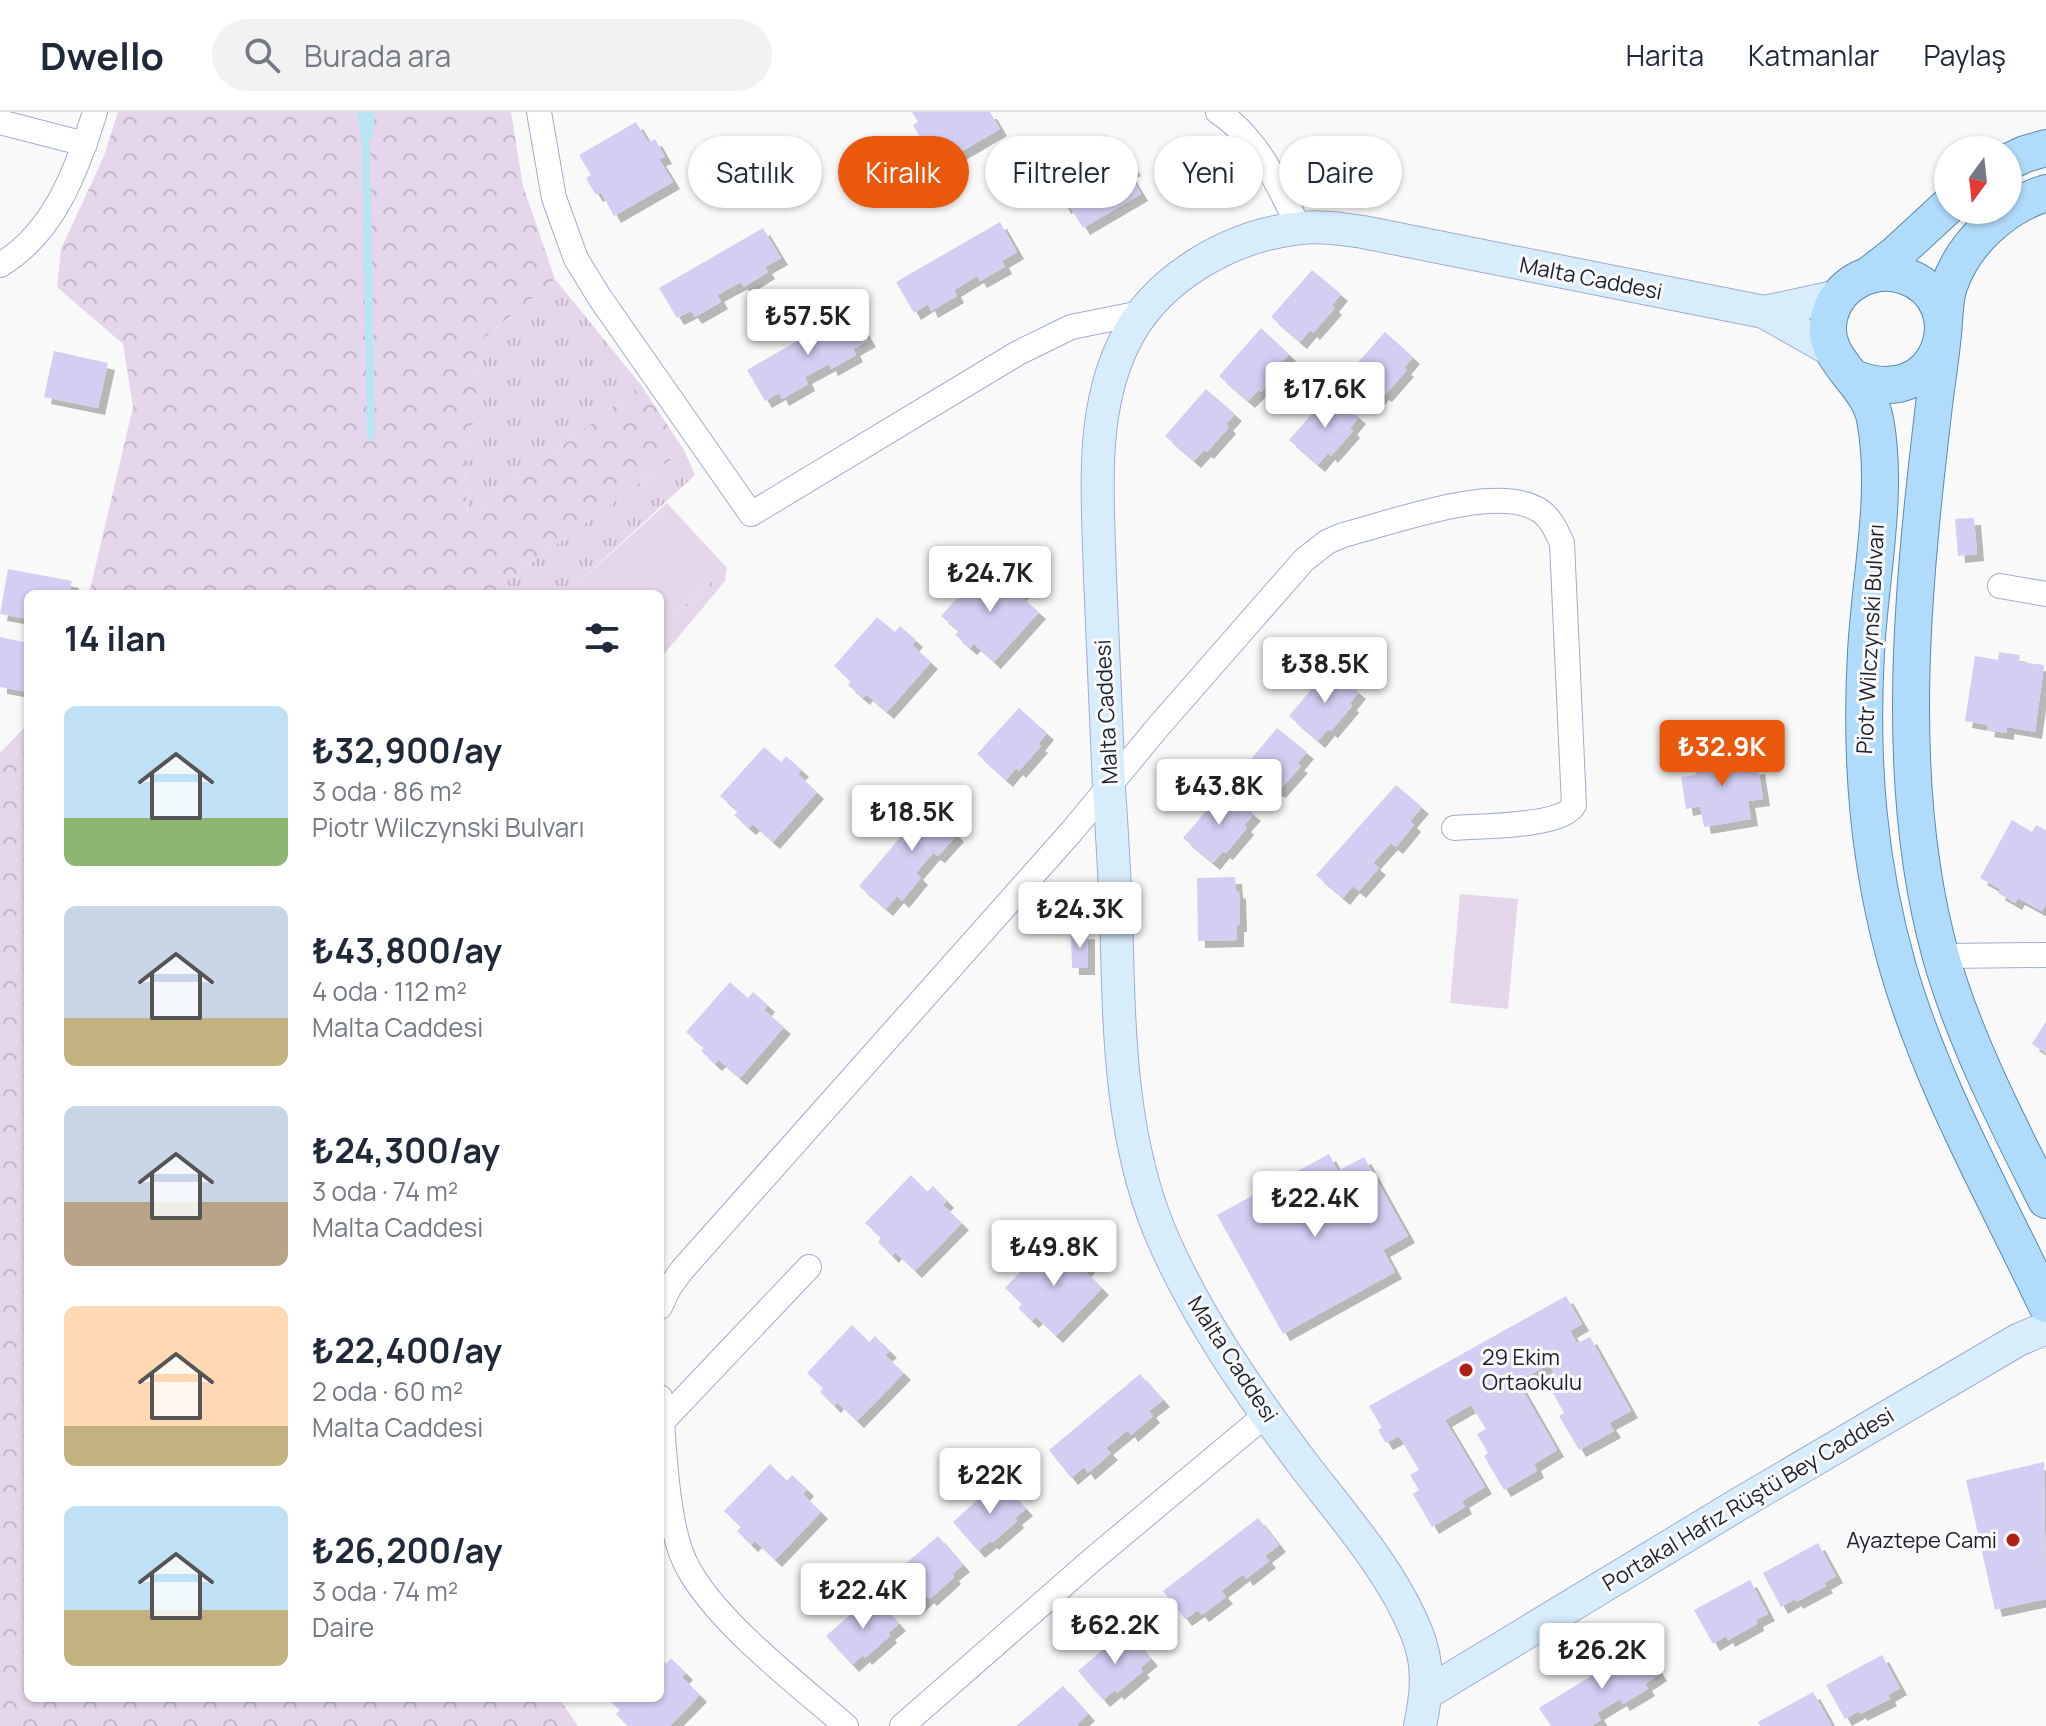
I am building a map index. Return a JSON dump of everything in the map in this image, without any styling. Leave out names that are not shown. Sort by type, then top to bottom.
[{"type":"main road","points":[[2022,155],[2046,148]]},
{"type":"main road","name":"Piotr Wilczynski Bulvarı","points":[[2046,193],[2008,212],[1980,234],[1964,256],[1946,297],[1925,497],[1911,712],[1917,837],[1941,956],[1960,1013],[2001,1108],[2046,1200]]},
{"type":"main road","points":[[1831,350],[1829,322],[1839,296],[1852,283],[1869,275],[1896,254],[1934,219]]},
{"type":"main road","name":"Malta Caddesi","points":[[1427,1693],[1424,1655],[1406,1610],[1362,1542],[1222,1345],[1176,1266],[1158,1228],[1139,1162],[1122,1059],[1103,678],[1099,452],[1105,393],[1123,343],[1141,313],[1160,293],[1207,258],[1260,236],[1299,228],[1330,227],[1375,234],[1764,312],[1831,350]]},
{"type":"main road","name":"Piotr Wilczynski Bulvarı","points":[[1854,378],[1872,386],[1892,387],[1910,381],[1926,370],[1938,354],[1943,336],[1942,317],[1934,299],[1922,285],[1896,274],[1869,275]]},
{"type":"main road","name":"Malta Caddesi","points":[[1764,312],[1839,296]]},
{"type":"main road","name":"Piotr Wilczynski Bulvarı","points":[[1831,350],[1840,366],[1867,396],[1875,417],[1880,471],[1868,607],[1863,743],[1870,833],[1888,928],[1909,1002],[1930,1057],[2046,1304]]},
{"type":"main road","name":"Portakal Hafız Rüştü Bey Caddesi","points":[[1427,1693],[1713,1519],[2032,1334]]},
{"type":"main road","points":[[1420,1726],[1427,1693]]},
{"type":"street","points":[[0,265],[21,252],[55,210],[85,144],[95,112]]},
{"type":"street","points":[[539,112],[554,198],[576,259],[751,514],[1018,353],[1071,327],[1141,313]]},
{"type":"street","points":[[1218,112],[1240,130],[1265,163],[1299,228]]},
{"type":"street","points":[[0,122],[85,144]]},
{"type":"street","points":[[664,1299],[702,1247],[1048,858],[1304,560],[1343,535],[1474,501],[1524,504],[1547,517],[1556,529],[1563,552],[1574,805],[1570,812],[1553,819],[1454,828]]},
{"type":"street","points":[[2000,586],[2046,594]]},
{"type":"street","points":[[1941,956],[2046,955]]},
{"type":"street","points":[[664,1420],[809,1267]]},
{"type":"street","points":[[902,1726],[1092,1560],[1268,1413]]},
{"type":"street","points":[[664,1438],[675,1529],[691,1574],[721,1613],[846,1726]]},
{"type":"green space","points":[[118,112],[511,112],[523,186],[555,279],[484,338],[465,469],[468,518],[641,385],[684,450],[504,583],[503,590],[90,590],[133,407],[123,344],[57,287],[61,249],[104,156]]},
{"type":"green space","points":[[555,279],[641,385],[468,518],[465,469],[484,338]]},
{"type":"green space","points":[[684,450],[695,475],[570,590],[503,590],[504,583]]},
{"type":"green space","points":[[667,503],[727,568],[664,624],[664,590],[570,590]]},
{"type":"green space","points":[[727,568],[725,581],[664,654],[664,624]]},
{"type":"green space","points":[[24,728],[24,1702],[562,1702],[578,1726],[0,1726],[0,753]]},
{"type":"green space","points":[[1460,894],[1518,899],[1508,1009],[1450,1003]]},
{"type":"building","points":[[912,112],[990,112],[1000,129],[969,147],[969,136],[919,136],[913,125],[918,122]]},
{"type":"building","points":[[636,122],[648,142],[655,139],[665,157],[659,159],[673,182],[614,216],[601,192],[596,195],[591,187],[586,178],[591,175],[579,155]]},
{"type":"building","points":[[1071,208],[1117,208],[1083,228]]},
{"type":"building","points":[[1000,222],[1017,252],[1002,261],[1005,267],[980,281],[977,276],[954,290],[957,296],[931,311],[928,304],[914,313],[896,282]]},
{"type":"building","points":[[763,228],[781,258],[765,267],[768,272],[744,287],[741,282],[717,295],[721,302],[695,317],[691,311],[677,318],[659,288]]},
{"type":"building","points":[[1312,270],[1341,294],[1332,305],[1335,308],[1313,333],[1310,330],[1300,342],[1271,317]]},
{"type":"building","points":[[851,310],[869,340],[853,349],[856,355],[831,369],[829,364],[805,377],[808,384],[782,399],[779,393],[765,401],[747,370]]},
{"type":"building","points":[[1261,328],[1289,354],[1280,364],[1283,367],[1261,392],[1259,390],[1248,401],[1219,376]]},
{"type":"building","points":[[1385,332],[1413,357],[1404,368],[1407,370],[1372,405],[1343,379]]},
{"type":"building","points":[[54,351],[108,363],[98,408],[44,397]]},
{"type":"building","points":[[1206,389],[1235,414],[1226,424],[1229,427],[1207,452],[1204,450],[1194,461],[1165,436]]},
{"type":"building","points":[[1330,393],[1359,417],[1350,428],[1353,431],[1331,456],[1328,453],[1318,465],[1289,440]]},
{"type":"building","points":[[1974,518],[1977,554],[1958,556],[1955,519]]},
{"type":"building","points":[[985,567],[1002,582],[1008,576],[1023,590],[1019,595],[1039,612],[994,662],[974,644],[970,648],[963,642],[955,635],[959,631],[941,616]]},
{"type":"building","points":[[8,569],[72,581],[70,590],[24,590],[24,618],[0,614]]},
{"type":"building","points":[[877,617],[895,632],[900,626],[916,640],[912,645],[931,662],[887,712],[866,694],[863,698],[856,692],[848,685],[851,681],[834,666]]},
{"type":"building","points":[[0,637],[24,642],[24,691],[0,687]]},
{"type":"building","points":[[1999,652],[2020,655],[2019,662],[2044,665],[2035,732],[2007,727],[2007,733],[1987,730],[1988,725],[1965,721],[1975,656],[1998,660]]},
{"type":"building","points":[[1329,668],[1359,692],[1350,703],[1352,706],[1318,741],[1289,716]]},
{"type":"building","points":[[1019,708],[1047,733],[1038,744],[1041,746],[1019,771],[1016,768],[1006,780],[977,754]]},
{"type":"building","points":[[1277,728],[1307,752],[1297,764],[1301,766],[1266,801],[1237,776]]},
{"type":"building","points":[[764,747],[781,762],[786,756],[802,770],[798,774],[817,792],[773,842],[753,824],[749,828],[742,822],[734,815],[738,811],[720,796]]},
{"type":"building","points":[[1740,748],[1744,769],[1758,767],[1763,799],[1748,801],[1751,819],[1704,827],[1700,806],[1686,809],[1681,777],[1696,775],[1693,756]]},
{"type":"building","points":[[1396,785],[1422,807],[1410,821],[1414,825],[1396,847],[1391,843],[1373,863],[1379,868],[1359,891],[1353,886],[1343,898],[1316,875]]},
{"type":"building","points":[[1224,790],[1254,814],[1244,825],[1247,828],[1213,863],[1183,838]]},
{"type":"building","points":[[937,794],[963,817],[952,830],[957,835],[938,856],[933,853],[916,873],[921,878],[902,901],[897,896],[886,909],[859,886]]},
{"type":"building","points":[[2012,820],[2032,832],[2036,825],[2046,830],[2046,904],[2042,911],[2018,898],[2015,903],[1998,893],[2000,889],[1980,878]]},
{"type":"building","points":[[1235,877],[1236,891],[1239,892],[1237,940],[1198,941],[1197,878]]},
{"type":"building","points":[[1088,932],[1088,968],[1072,968],[1071,933]]},
{"type":"building","points":[[730,982],[748,998],[753,992],[768,1005],[764,1010],[784,1027],[740,1078],[719,1060],[715,1064],[701,1051],[704,1047],[686,1032]]},
{"type":"building","points":[[2046,1021],[2046,1053],[2032,1044]]},
{"type":"building","points":[[1329,1154],[1338,1171],[1364,1157],[1408,1236],[1383,1250],[1395,1272],[1283,1334],[1217,1215]]},
{"type":"building","points":[[911,1175],[927,1192],[933,1186],[947,1201],[943,1205],[962,1223],[915,1271],[895,1252],[892,1256],[878,1242],[881,1238],[865,1223]]},
{"type":"building","points":[[1050,1241],[1067,1257],[1073,1251],[1088,1266],[1084,1270],[1102,1288],[1056,1336],[1036,1317],[1032,1321],[1018,1308],[1022,1304],[1005,1288]]},
{"type":"building","points":[[1566,1296],[1582,1324],[1570,1331],[1577,1343],[1590,1337],[1631,1411],[1609,1423],[1614,1431],[1579,1450],[1559,1416],[1564,1413],[1553,1393],[1562,1388],[1549,1364],[1518,1382],[1557,1450],[1534,1464],[1537,1471],[1504,1490],[1484,1456],[1488,1453],[1477,1434],[1486,1429],[1471,1405],[1445,1420],[1485,1487],[1462,1501],[1465,1507],[1432,1527],[1413,1494],[1419,1490],[1410,1475],[1419,1470],[1399,1436],[1386,1443],[1378,1430],[1382,1428],[1369,1406]]},
{"type":"building","points":[[852,1325],[869,1342],[875,1336],[890,1351],[885,1355],[904,1373],[857,1421],[837,1402],[834,1406],[820,1392],[823,1388],[807,1373]]},
{"type":"building","points":[[1140,1374],[1163,1400],[1149,1411],[1153,1416],[1131,1435],[1128,1430],[1106,1448],[1111,1453],[1088,1473],[1084,1467],[1071,1478],[1049,1450]]},
{"type":"building","name":"Ayaztepe Cami","points":[[2044,1462],[2046,1599],[1995,1610],[1966,1480]]},
{"type":"building","points":[[770,1464],[787,1481],[792,1475],[807,1489],[803,1494],[821,1512],[775,1560],[755,1541],[751,1545],[737,1531],[741,1527],[724,1511]]},
{"type":"building","points":[[1000,1480],[1026,1509],[992,1543],[990,1541],[978,1551],[953,1522]]},
{"type":"building","points":[[1258,1518],[1279,1545],[1265,1556],[1269,1561],[1246,1579],[1243,1574],[1221,1591],[1226,1597],[1202,1615],[1198,1610],[1185,1619],[1163,1591]]},
{"type":"building","points":[[938,1536],[963,1565],[930,1599],[927,1596],[916,1607],[890,1577]]},
{"type":"building","points":[[1818,1543],[1836,1576],[1824,1583],[1826,1586],[1781,1607],[1763,1573]]},
{"type":"building","points":[[1750,1580],[1768,1614],[1728,1640],[1726,1636],[1713,1644],[1694,1610]]},
{"type":"building","points":[[873,1595],[899,1624],[865,1658],[863,1655],[852,1665],[826,1636]]},
{"type":"building","points":[[1126,1630],[1151,1659],[1140,1668],[1143,1671],[1117,1693],[1115,1690],[1103,1700],[1078,1671]]},
{"type":"building","points":[[1642,1645],[1660,1674],[1645,1684],[1648,1689],[1623,1704],[1620,1699],[1597,1713],[1601,1720],[1591,1726],[1551,1726],[1539,1708]]},
{"type":"building","points":[[1882,1655],[1900,1688],[1888,1695],[1890,1699],[1845,1719],[1826,1685]]},
{"type":"building","points":[[671,1658],[686,1673],[682,1677],[700,1695],[670,1726],[628,1726],[616,1714],[620,1710],[611,1702],[664,1702],[664,1662],[666,1664]]},
{"type":"building","points":[[1063,1686],[1088,1714],[1077,1724],[1079,1726],[1016,1726]]},
{"type":"building","points":[[1813,1692],[1832,1726],[1760,1726],[1758,1722]]},
{"type":"waterway","points":[[362,112],[366,152],[371,436]]},
{"type":"waterway","points":[[368,136],[371,112]]},
{"type":"place","name":"29 Ekim Ortaokulu","points":[[1466,1370]]},
{"type":"place","name":"Ayaztepe Cami","points":[[2013,1540]]}]
